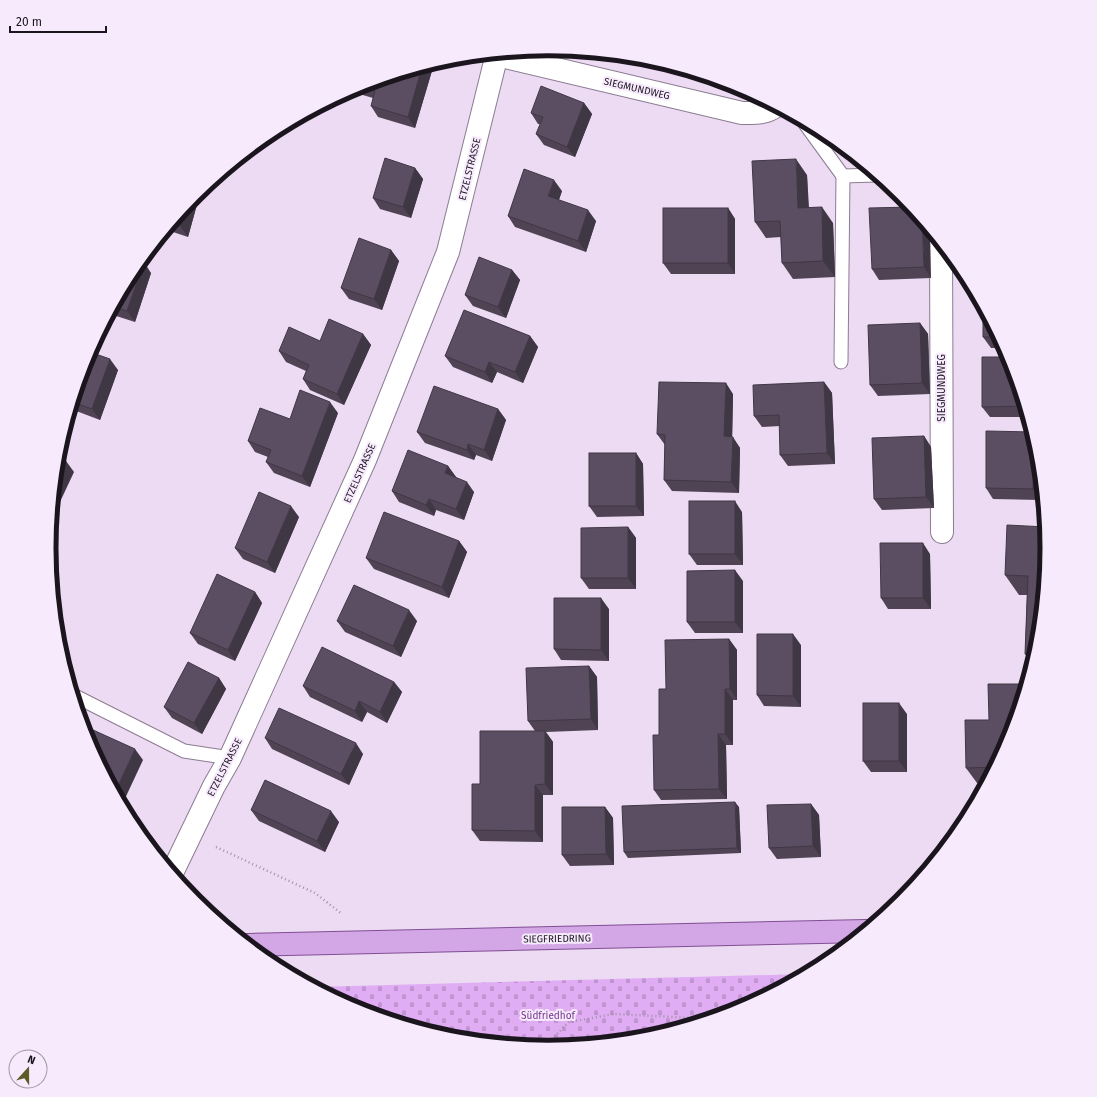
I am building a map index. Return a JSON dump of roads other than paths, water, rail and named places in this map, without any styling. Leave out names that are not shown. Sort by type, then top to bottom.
[{"type":"main road","name":"SIEGFRIEDRING","points":[[257,945],[858,931]]},
{"type":"street","name":"SIEGMUNDWEG","points":[[508,58],[742,113],[759,113],[772,110]]},
{"type":"street","name":"ETZELSTRASSE","points":[[174,868],[214,786],[230,758],[365,460],[448,252],[496,59]]},
{"type":"street","name":"SIEGMUNDWEG","points":[[941,252],[942,532]]},
{"type":"lane","points":[[811,132],[843,176],[841,362]]},
{"type":"lane","points":[[843,176],[870,175]]},
{"type":"lane","points":[[79,698],[184,751],[230,758]]},
{"type":"park label","name":"Südfriedhof","points":[[548,1015]]}]
